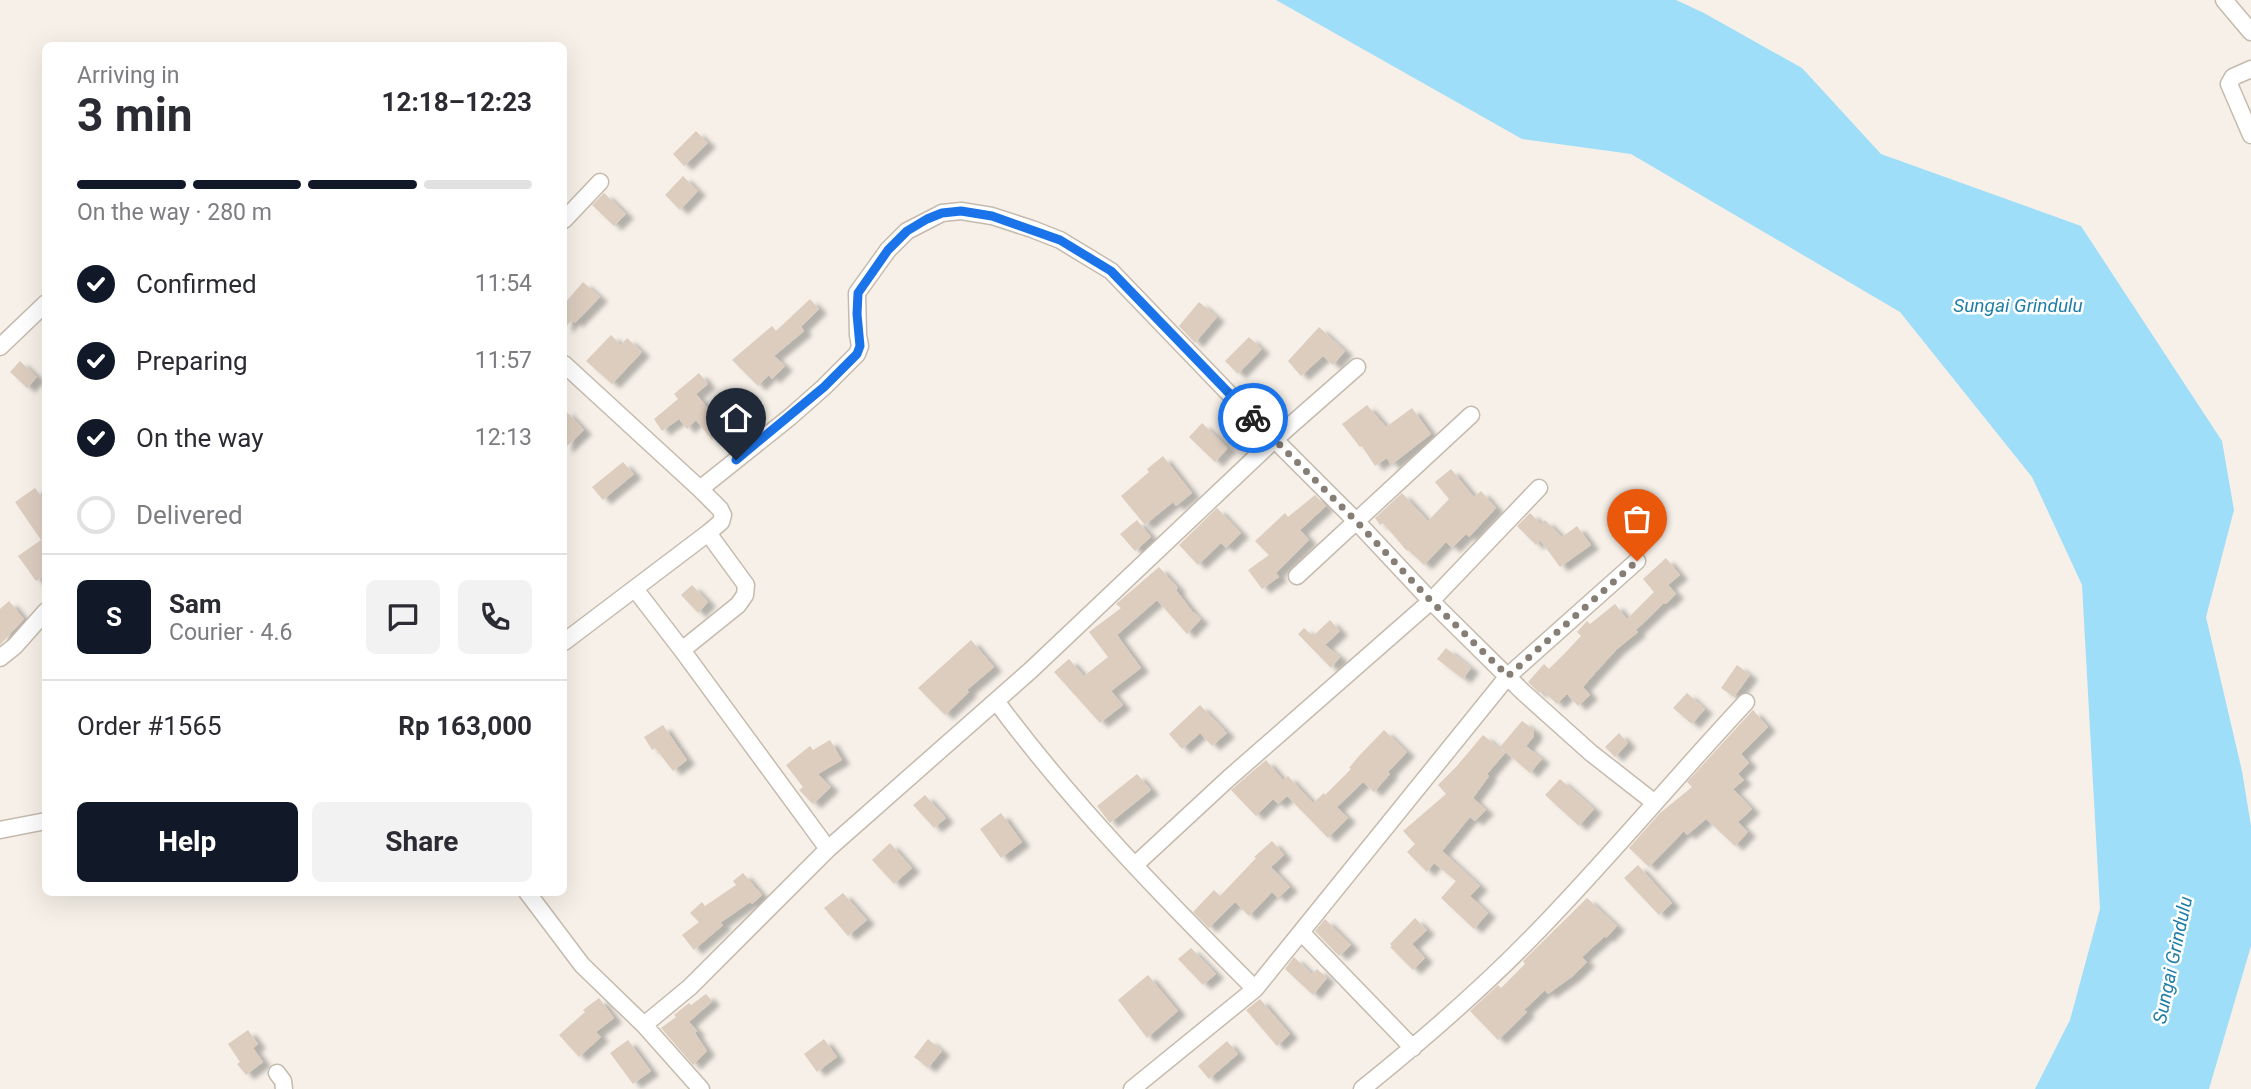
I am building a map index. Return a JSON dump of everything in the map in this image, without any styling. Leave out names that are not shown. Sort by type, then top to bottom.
[{"type":"street","points":[[2224,0],[2251,33]]},
{"type":"street","points":[[2251,69],[2233,77],[2228,84],[2251,135]]},
{"type":"street","points":[[567,217],[600,182]]},
{"type":"street","points":[[700,489],[790,418],[857,354],[860,346],[858,293],[888,250],[907,231],[942,213],[961,211],[992,216],[1060,240],[1111,271],[1431,601],[1591,753],[1655,803]]},
{"type":"street","points":[[0,347],[42,307]]},
{"type":"street","points":[[567,367],[700,489],[723,515],[721,522],[708,533],[567,640]]},
{"type":"street","points":[[643,1025],[690,987],[828,849],[996,701],[1274,440],[1357,367]]},
{"type":"street","points":[[1297,576],[1471,415]]},
{"type":"street","points":[[1135,865],[1229,778],[1431,601],[1539,488]]},
{"type":"street","points":[[682,650],[738,605],[745,595],[746,585],[708,533]]},
{"type":"street","points":[[1132,1089],[1255,989],[1508,676],[1637,561]]},
{"type":"street","points":[[635,589],[828,849]]},
{"type":"street","points":[[0,658],[15,646],[42,616]]},
{"type":"street","points":[[996,701],[1072,797],[1255,989]]},
{"type":"street","points":[[1362,1089],[1413,1048],[1536,934],[1746,702]]},
{"type":"street","points":[[0,830],[42,822]]},
{"type":"street","points":[[530,896],[582,965],[643,1025],[701,1089]]},
{"type":"street","points":[[1301,932],[1413,1048]]},
{"type":"street","points":[[278,1073],[283,1080],[284,1089]]},
{"type":"water","name":"Sungai Grindulu","points":[[1276,0],[1676,0],[1802,68],[1881,154],[2081,226],[2222,441],[2234,510],[2206,617],[2242,771],[2251,826],[2251,946],[2209,1089],[2035,1089],[2070,1020],[2100,909],[2082,585],[2032,477],[1900,312],[1631,154],[1522,139]]},
{"type":"building","points":[[696,131],[708,143],[684,166],[673,154]]},
{"type":"building","points":[[683,176],[698,191],[680,210],[665,195]]},
{"type":"building","points":[[604,193],[626,214],[614,226],[592,205]]},
{"type":"building","points":[[583,282],[600,297],[575,323],[572,320],[567,326],[567,301]]},
{"type":"building","points":[[810,299],[819,309],[801,327],[804,331],[774,356],[785,366],[772,379],[769,375],[758,386],[732,360],[772,326],[776,331]]},
{"type":"building","points":[[1199,302],[1217,317],[1195,343],[1179,326]]},
{"type":"building","points":[[1319,327],[1345,351],[1333,365],[1323,356],[1301,376],[1288,361]]},
{"type":"building","points":[[611,335],[621,345],[627,338],[642,352],[612,384],[586,361]]},
{"type":"building","points":[[1249,337],[1262,349],[1238,374],[1225,361]]},
{"type":"building","points":[[20,361],[37,377],[27,388],[10,372]]},
{"type":"building","points":[[699,373],[708,384],[696,394],[725,429],[712,440],[696,420],[687,429],[679,419],[662,431],[654,419],[678,399],[674,394]]},
{"type":"building","points":[[1367,405],[1386,427],[1412,408],[1431,434],[1391,465],[1387,458],[1375,466],[1362,446],[1360,447],[1342,424]]},
{"type":"building","points":[[567,412],[584,430],[567,446]]},
{"type":"building","points":[[1202,423],[1228,448],[1215,462],[1189,437]]},
{"type":"building","points":[[1163,456],[1192,493],[1176,506],[1173,502],[1145,525],[1121,496]]},
{"type":"building","points":[[623,462],[634,474],[603,500],[592,487]]},
{"type":"building","points":[[1451,469],[1474,497],[1481,491],[1496,508],[1469,537],[1466,534],[1452,548],[1446,542],[1424,565],[1375,518],[1402,493],[1428,521],[1449,499],[1435,482]]},
{"type":"building","points":[[35,488],[42,498],[42,577],[36,581],[18,556],[41,540],[15,502]]},
{"type":"building","points":[[1315,495],[1326,506],[1300,530],[1309,540],[1276,573],[1279,577],[1262,589],[1248,570],[1269,555],[1255,541],[1285,513],[1288,517]]},
{"type":"building","points":[[1217,508],[1241,533],[1226,548],[1221,543],[1198,565],[1179,545]]},
{"type":"building","points":[[1530,513],[1541,524],[1545,520],[1562,537],[1577,526],[1591,545],[1560,567],[1540,540],[1536,545],[1517,526]]},
{"type":"building","points":[[1137,520],[1151,537],[1135,551],[1120,534]]},
{"type":"building","points":[[1666,558],[1680,575],[1668,585],[1676,594],[1636,630],[1638,632],[1617,649],[1596,672],[1583,687],[1590,695],[1578,706],[1567,694],[1557,704],[1542,690],[1539,693],[1528,682],[1544,664],[1549,669],[1565,653],[1581,636],[1577,632],[1587,621],[1590,624],[1615,604],[1627,619],[1654,592],[1643,579]]},
{"type":"building","points":[[1159,567],[1201,619],[1187,634],[1157,600],[1117,635],[1141,668],[1111,691],[1123,705],[1100,723],[1054,672],[1069,659],[1084,676],[1108,657],[1089,632],[1121,608],[1116,604]]},
{"type":"building","points":[[692,585],[708,602],[698,613],[681,595]]},
{"type":"building","points":[[9,601],[24,619],[0,645],[0,609]]},
{"type":"building","points":[[1330,620],[1340,631],[1325,645],[1340,657],[1331,668],[1298,634],[1304,628],[1313,636]]},
{"type":"building","points":[[971,640],[994,667],[967,690],[969,692],[945,715],[918,688]]},
{"type":"building","points":[[1446,648],[1471,668],[1463,679],[1437,659]]},
{"type":"building","points":[[1737,665],[1750,675],[1734,697],[1721,688]]},
{"type":"building","points":[[1687,693],[1705,709],[1692,724],[1673,708]]},
{"type":"building","points":[[1200,705],[1227,733],[1212,746],[1200,733],[1182,749],[1169,734]]},
{"type":"building","points":[[1753,710],[1768,727],[1741,754],[1749,763],[1738,774],[1744,780],[1733,789],[1752,809],[1738,822],[1748,832],[1735,846],[1706,819],[1687,835],[1684,831],[1649,867],[1629,848],[1660,813],[1692,787],[1687,782]]},
{"type":"building","points":[[1522,721],[1534,730],[1534,736],[1526,746],[1542,759],[1530,773],[1500,747]]},
{"type":"building","points":[[663,725],[687,760],[673,771],[655,748],[652,750],[644,737]]},
{"type":"building","points":[[1384,730],[1407,752],[1374,792],[1363,782],[1337,807],[1348,818],[1328,838],[1287,796],[1278,804],[1273,799],[1256,816],[1231,790],[1266,760],[1283,780],[1288,776],[1313,803],[1351,769],[1349,768],[1358,757]]},
{"type":"building","points":[[1619,733],[1628,743],[1615,757],[1605,747]]},
{"type":"building","points":[[1483,735],[1505,753],[1487,774],[1489,776],[1473,798],[1486,810],[1475,821],[1470,817],[1442,851],[1480,886],[1470,896],[1488,913],[1474,929],[1441,898],[1456,881],[1434,863],[1427,872],[1407,852],[1415,844],[1403,831],[1446,794],[1438,785]]},
{"type":"building","points":[[830,740],[842,760],[818,774],[831,787],[813,804],[799,790],[803,787],[786,765],[810,746],[813,750]]},
{"type":"building","points":[[1137,774],[1151,790],[1110,823],[1097,806]]},
{"type":"building","points":[[1560,779],[1594,809],[1579,826],[1545,795]]},
{"type":"building","points":[[925,795],[946,818],[934,828],[913,805]]},
{"type":"building","points":[[1001,813],[1022,842],[1001,858],[980,829]]},
{"type":"building","points":[[1272,841],[1284,855],[1271,867],[1290,887],[1278,898],[1272,892],[1249,916],[1235,902],[1209,928],[1193,912],[1214,890],[1220,896]]},
{"type":"building","points":[[890,843],[912,868],[894,884],[872,860]]},
{"type":"building","points":[[1638,865],[1672,903],[1659,915],[1624,878]]},
{"type":"building","points":[[743,873],[762,895],[720,923],[723,925],[694,950],[682,935],[699,922],[690,913],[702,902],[705,906],[736,885],[733,881]]},
{"type":"building","points":[[843,893],[867,920],[848,936],[824,908]]},
{"type":"building","points":[[1587,898],[1617,926],[1582,957],[1587,962],[1573,976],[1548,994],[1545,990],[1498,1040],[1470,1011],[1498,985],[1501,988],[1525,964],[1523,961]]},
{"type":"building","points":[[1415,918],[1427,930],[1412,944],[1425,958],[1413,970],[1390,944]]},
{"type":"building","points":[[1325,919],[1351,945],[1339,956],[1315,931]]},
{"type":"building","points":[[1191,948],[1216,974],[1203,985],[1178,959]]},
{"type":"building","points":[[1294,957],[1312,974],[1317,969],[1327,978],[1313,995],[1285,969]]},
{"type":"building","points":[[1148,975],[1178,1011],[1147,1038],[1118,1000]]},
{"type":"building","points":[[706,994],[712,1001],[689,1022],[707,1051],[693,1065],[661,1028],[689,1003],[691,1005]]},
{"type":"building","points":[[599,998],[614,1018],[596,1032],[601,1037],[579,1057],[559,1035]]},
{"type":"building","points":[[1260,999],[1290,1034],[1277,1046],[1246,1010]]},
{"type":"building","points":[[248,1030],[258,1044],[253,1048],[263,1062],[246,1075],[237,1064],[240,1062],[228,1044]]},
{"type":"building","points":[[824,1039],[837,1057],[817,1072],[804,1054]]},
{"type":"building","points":[[928,1039],[942,1051],[928,1068],[914,1057]]},
{"type":"building","points":[[628,1040],[651,1071],[633,1084],[610,1053]]},
{"type":"building","points":[[1227,1041],[1238,1054],[1209,1079],[1198,1066]]},
{"type":"way so far","points":[[1253,418],[1508,676],[1637,561]]},
{"type":"route","points":[[736,460],[790,418],[857,354],[860,346],[858,293],[888,250],[907,231],[927,219],[942,213],[961,211],[992,216],[1032,229],[1060,240],[1097,261],[1129,288],[1253,418]]}]
